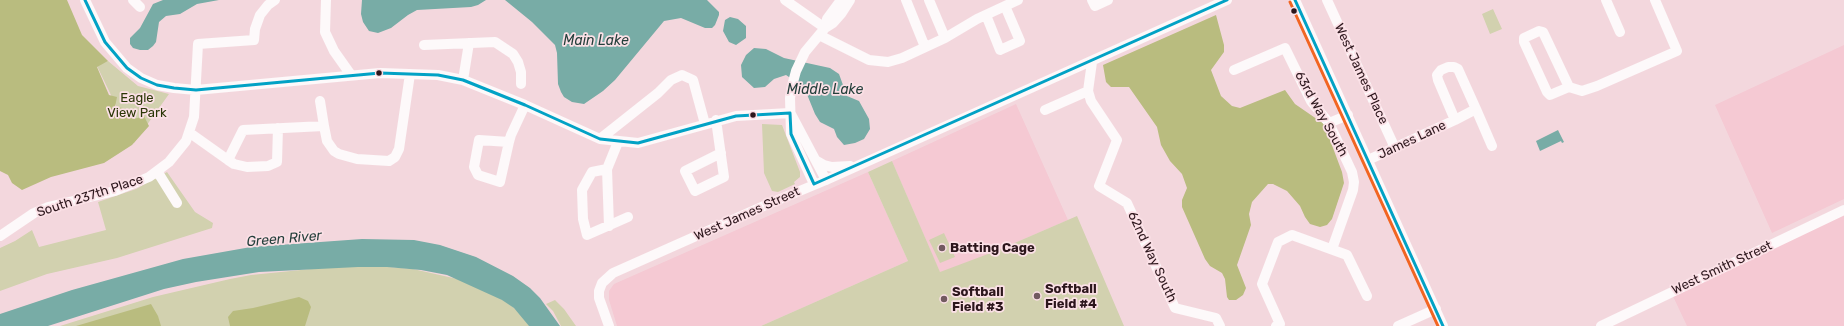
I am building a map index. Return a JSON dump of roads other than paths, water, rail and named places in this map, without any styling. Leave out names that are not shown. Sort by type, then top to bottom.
[{"type":"street","points":[[85,0],[105,42],[115,55],[127,68],[141,78],[157,84],[196,90],[351,75],[410,74],[464,80],[525,105],[600,139],[638,143],[657,139],[716,120],[736,116],[790,112]]},
{"type":"street","name":"South 237th Place","points":[[0,236],[34,214],[48,207],[115,191],[138,182],[169,162],[180,150],[190,133],[194,117],[198,44],[254,40],[255,29],[260,15],[268,4],[275,0]]},
{"type":"street","points":[[326,0],[325,32],[334,52],[351,75]]},
{"type":"street","points":[[785,0],[822,31],[869,60],[879,62],[888,62],[925,47],[1018,0]]},
{"type":"street","points":[[814,184],[791,134],[790,112],[792,86],[801,60],[822,31],[826,19],[841,0]]},
{"type":"street","points":[[822,31],[833,24],[850,0]]},
{"type":"street","points":[[906,0],[925,47]]},
{"type":"street","points":[[929,0],[945,38]]},
{"type":"street","points":[[1092,0],[1095,6],[1108,0]]},
{"type":"street","name":"West James Street","points":[[609,326],[599,298],[600,287],[613,273],[1092,62],[1227,0]]},
{"type":"street","points":[[1295,0],[1443,326]]},
{"type":"street","name":"West James Place","points":[[1327,0],[1395,148]]},
{"type":"street","points":[[1606,0],[1620,32]]},
{"type":"street","points":[[1569,87],[1543,32],[1539,30],[1524,38],[1524,42],[1547,92],[1550,95],[1569,87],[1582,91],[1597,86],[1677,51],[1654,0]]},
{"type":"street","points":[[986,15],[1000,50],[1020,41],[1005,6]]},
{"type":"street","points":[[464,80],[469,42]]},
{"type":"street","points":[[424,45],[495,42],[505,47],[513,54],[518,62],[521,72],[521,84]]},
{"type":"street","name":"63rd Way South","points":[[1234,70],[1285,48],[1311,101],[1329,123],[1352,172],[1354,182],[1353,190],[1332,249]]},
{"type":"street","name":"62nd Way South","points":[[1092,62],[1088,91],[1091,102],[1095,110],[1117,140],[1099,186],[1127,203],[1175,308],[1216,318],[1220,326]]},
{"type":"street","points":[[1455,120],[1437,75],[1441,70],[1448,67],[1458,69],[1492,146]]},
{"type":"street","points":[[320,101],[327,141],[334,151],[357,159],[389,161],[395,157],[399,149],[410,74]]},
{"type":"street","points":[[600,139],[658,94],[671,80],[682,75],[693,80],[705,124]]},
{"type":"street","points":[[1045,110],[1088,91]]},
{"type":"street","points":[[509,142],[479,140],[474,168],[478,175],[500,182],[511,135],[525,105]]},
{"type":"street","name":"James Lane","points":[[1368,160],[1476,109]]},
{"type":"street","points":[[790,112],[804,142],[817,161],[826,180]]},
{"type":"street","points":[[1329,123],[1348,115]]},
{"type":"street","points":[[716,120],[721,153],[724,177],[695,191],[684,171],[721,153]]},
{"type":"street","points":[[228,160],[243,130],[324,126]]},
{"type":"street","points":[[190,133],[234,164],[247,167],[268,166],[277,162],[278,128]]},
{"type":"street","points":[[609,226],[607,169],[618,142]]},
{"type":"street","points":[[817,161],[832,167],[860,164]]},
{"type":"street","points":[[607,169],[592,172],[582,190],[583,219],[587,235],[628,217]]},
{"type":"street","points":[[157,171],[177,203]]},
{"type":"street","name":"West Smith Street","points":[[1601,326],[1844,210]]},
{"type":"street","points":[[1276,326],[1280,324],[1262,284],[1278,242],[1292,235],[1332,249],[1349,257],[1367,296]]},
{"type":"street","points":[[1398,326],[1436,309]]},
{"type":"water","points":[[163,0],[219,0],[197,4],[180,14],[166,16],[159,22],[156,42],[153,46],[148,50],[133,48],[130,44],[130,38],[140,28],[153,4]]},
{"type":"water","points":[[362,0],[486,0],[471,7],[417,10],[391,28],[378,33],[369,31],[363,22],[361,14]]},
{"type":"water","name":"Main Lake","points":[[505,0],[707,0],[719,12],[719,15],[715,25],[712,28],[705,28],[681,18],[664,21],[615,80],[603,91],[584,104],[572,102],[564,97],[561,92],[558,84],[557,53],[555,45],[532,22]]},
{"type":"water","points":[[730,17],[738,19],[746,26],[746,38],[736,45],[729,42],[723,31],[725,20]]},
{"type":"water","name":"Middle Lake","points":[[754,48],[766,49],[784,58],[830,68],[839,74],[847,96],[859,101],[869,119],[870,129],[864,139],[855,143],[844,145],[837,137],[834,129],[820,122],[815,114],[804,87],[786,75],[774,79],[765,87],[754,88],[742,77],[741,65],[746,55]]},
{"type":"water","points":[[1558,130],[1564,142],[1562,143],[1561,141],[1540,151],[1536,141]]},
{"type":"water","points":[[362,239],[414,240],[440,245],[476,257],[513,276],[530,288],[540,298],[560,326],[529,326],[514,308],[502,300],[447,275],[421,270],[387,267],[358,267],[259,272],[196,282],[164,289],[48,326],[0,326],[0,314],[72,290],[183,259],[251,247]]},
{"type":"place","name":"Batting Cage","points":[[942,248]]},
{"type":"place","name":"Softball Field #4","points":[[1037,296]]},
{"type":"place","name":"Softball Field #3","points":[[944,299]]},
{"type":"park label","name":"Eagle View Park","points":[[137,106]]},
{"type":"water label","name":"Green River","points":[[284,239]]}]
